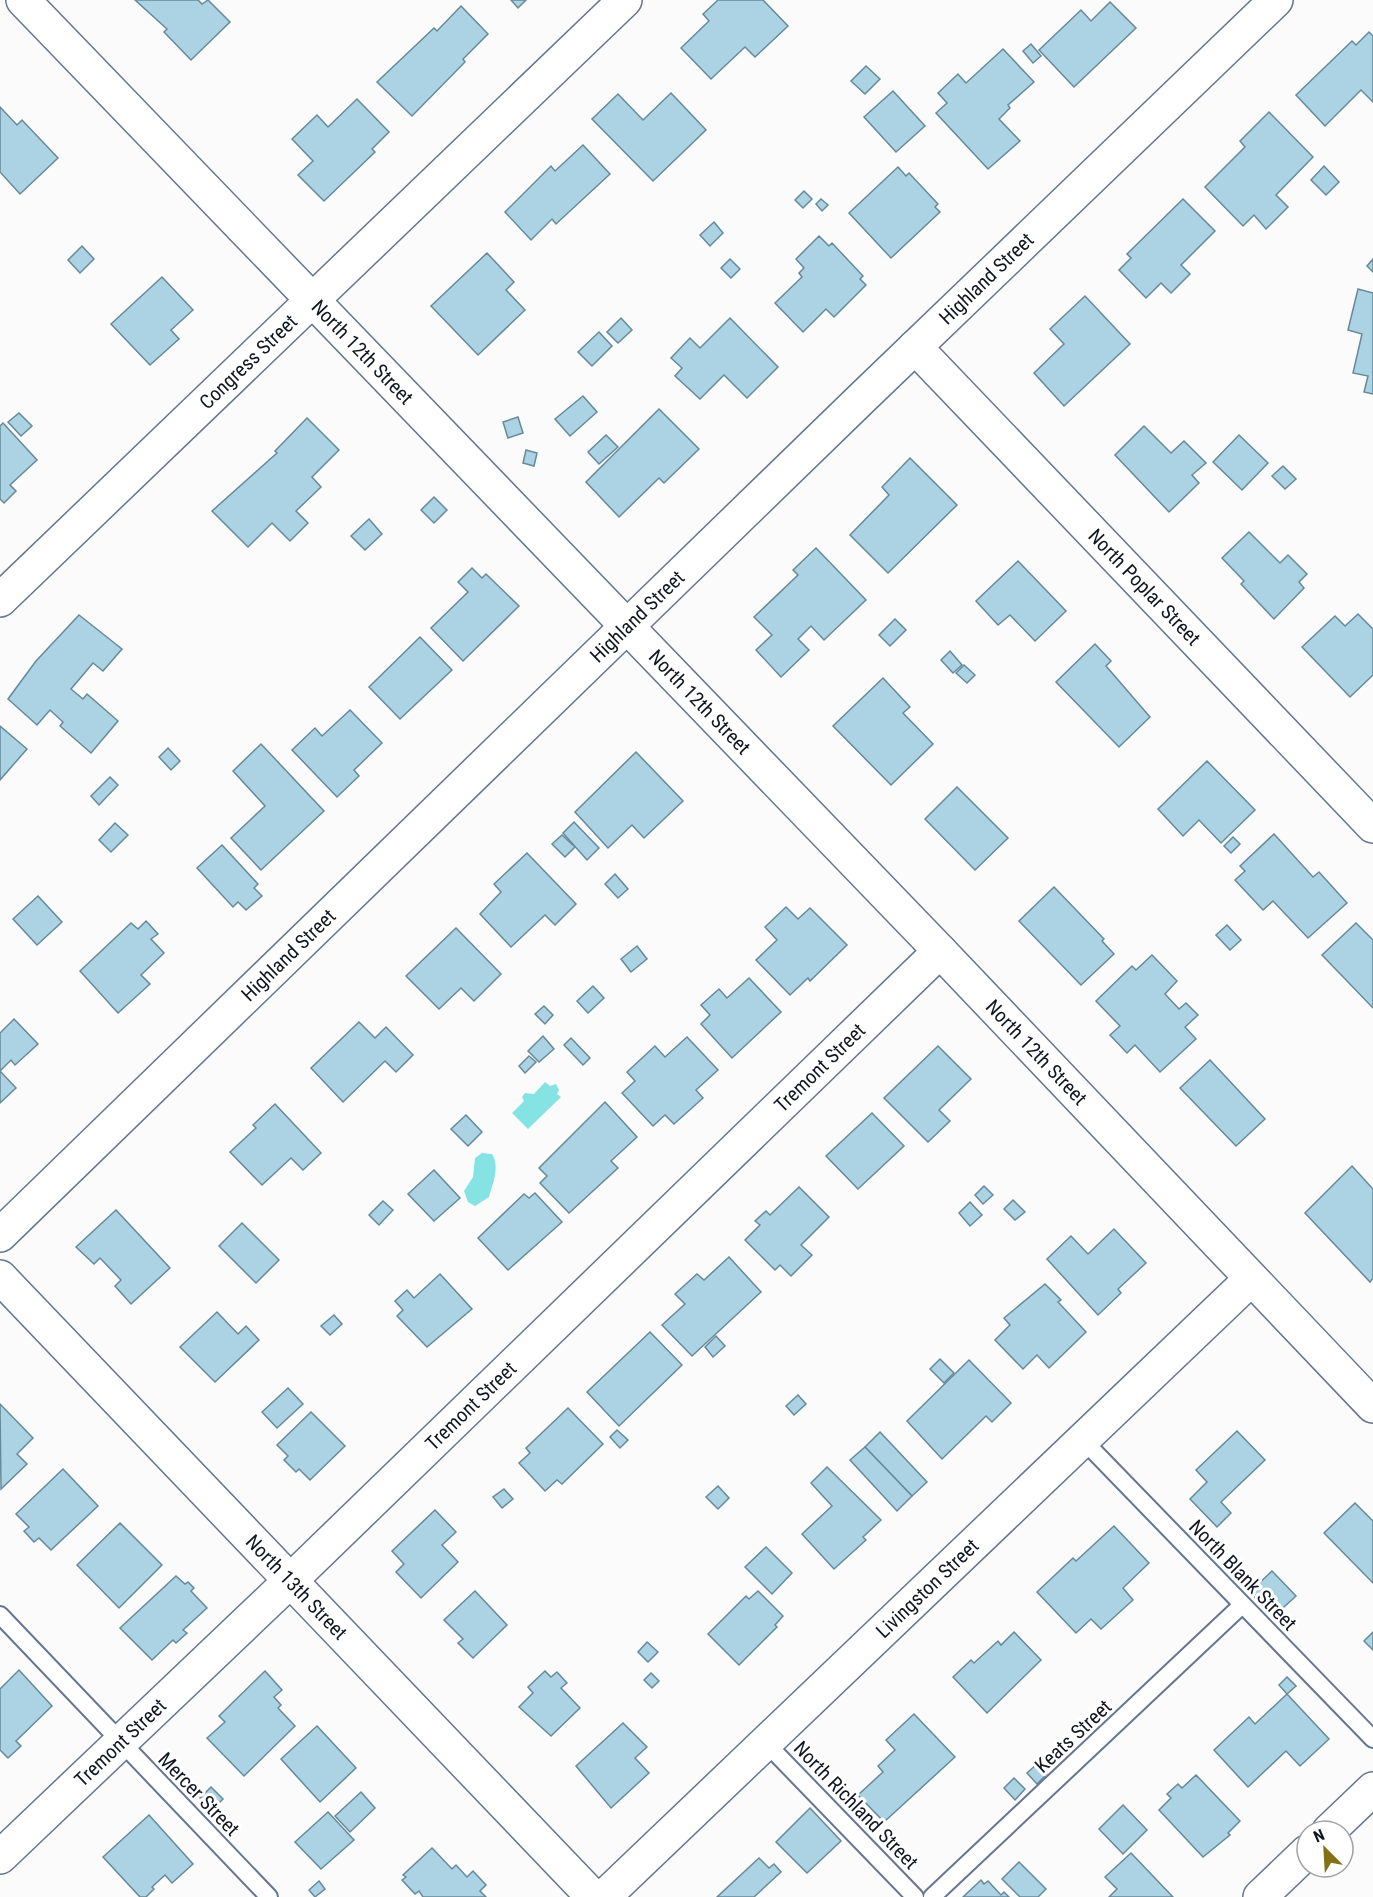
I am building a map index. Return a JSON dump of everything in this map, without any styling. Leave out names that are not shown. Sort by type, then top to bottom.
[{"type":"street","name":"North 12th Street","points":[[23,0],[940,951],[1373,1406]]},
{"type":"street","name":"Congress Street","points":[[0,600],[625,0]]},
{"type":"street","name":"Highland Street","points":[[0,1234],[1276,0]]},
{"type":"street","name":"North Poplar Street","points":[[915,347],[1373,826]]},
{"type":"street","name":"Tremont Street","points":[[0,1857],[290,1581],[940,951]]},
{"type":"street","name":"North 13th Street","points":[[0,1277],[593,1897]]},
{"type":"street","name":"Livingston Street","points":[[604,1897],[1251,1279]]},
{"type":"street","points":[[1342,1819],[1373,1789]]},
{"type":"street","points":[[1260,1897],[1295,1863]]},
{"type":"lane","name":"North Blank Street","points":[[1083,1440],[1373,1738]]},
{"type":"lane","name":"Keats Street","points":[[932,1897],[1242,1605]]},
{"type":"lane","name":"Mercer Street","points":[[0,1615],[269,1897]]},
{"type":"lane","name":"North Richland Street","points":[[766,1743],[915,1897]]},
{"type":"water","points":[[545,1082],[550,1086],[556,1084],[559,1090],[557,1094],[561,1097],[528,1129],[512,1113],[524,1101],[522,1097],[525,1093],[534,1094]]},
{"type":"water","points":[[482,1153],[492,1154],[495,1175],[489,1197],[475,1206],[468,1202],[464,1191],[473,1177],[475,1158]]},
{"type":"building","points":[[135,0],[198,0],[202,4],[208,0],[230,22],[191,60],[164,32],[167,29]]},
{"type":"building","points":[[511,0],[526,0],[518,8]]},
{"type":"building","points":[[718,0],[763,0],[788,26],[755,57],[745,47],[711,79],[681,48],[709,21],[703,14]]},
{"type":"building","points":[[1110,2],[1136,28],[1074,87],[1039,50],[1081,10],[1091,21]]},
{"type":"building","points":[[461,6],[488,34],[463,59],[465,62],[412,116],[377,82],[434,28],[437,31]]},
{"type":"building","points":[[1369,32],[1373,36],[1373,102],[1361,90],[1325,126],[1296,95],[1352,41],[1356,45]]},
{"type":"building","points":[[1031,44],[1041,56],[1033,63],[1023,51]]},
{"type":"building","points":[[1003,49],[1034,82],[1008,105],[1010,108],[999,119],[1020,141],[988,169],[936,113],[947,103],[938,93],[958,74],[966,83]]},
{"type":"building","points":[[866,66],[880,79],[865,94],[851,81]]},
{"type":"building","points":[[893,91],[925,126],[896,152],[864,117]]},
{"type":"building","points":[[671,93],[706,130],[653,181],[592,119],[618,94],[643,120]]},
{"type":"building","points":[[357,99],[389,132],[372,149],[375,152],[324,201],[298,175],[313,161],[292,139],[317,115],[328,127]]},
{"type":"building","points":[[0,107],[17,125],[22,120],[58,158],[20,194],[0,172]]},
{"type":"building","points":[[1269,112],[1313,157],[1276,195],[1288,207],[1266,229],[1254,215],[1243,226],[1205,187],[1245,147],[1240,141]]},
{"type":"building","points":[[583,145],[610,174],[556,224],[552,219],[531,240],[505,212],[551,166],[555,171]]},
{"type":"building","points":[[1324,166],[1339,182],[1326,195],[1311,180]]},
{"type":"building","points":[[898,167],[906,176],[909,173],[938,204],[935,207],[940,212],[891,258],[849,213]]},
{"type":"building","points":[[804,191],[812,199],[803,208],[795,200]]},
{"type":"building","points":[[821,199],[828,205],[822,211],[816,204]]},
{"type":"building","points":[[1183,199],[1215,231],[1181,265],[1190,274],[1171,293],[1161,283],[1146,298],[1119,270],[1131,258],[1127,254]]},
{"type":"building","points":[[714,222],[723,233],[710,246],[700,235]]},
{"type":"building","points":[[819,236],[829,246],[832,243],[863,276],[860,279],[866,285],[834,317],[826,309],[803,332],[775,303],[802,277],[799,273],[804,268],[796,259]]},
{"type":"building","points":[[82,246],[94,259],[80,273],[68,260]]},
{"type":"building","points":[[487,253],[514,282],[506,290],[525,310],[478,355],[431,306]]},
{"type":"building","points":[[730,259],[740,269],[731,278],[721,268]]},
{"type":"building","points":[[1373,259],[1373,272],[1367,266]]},
{"type":"building","points":[[162,277],[193,310],[171,330],[179,339],[150,365],[111,324]]},
{"type":"building","points":[[1358,289],[1373,293],[1373,394],[1364,392],[1368,376],[1353,373],[1362,334],[1348,330]]},
{"type":"building","points":[[1085,296],[1130,344],[1064,406],[1034,373],[1064,344],[1050,329]]},
{"type":"building","points":[[621,318],[632,330],[618,343],[607,332]]},
{"type":"building","points":[[730,318],[778,367],[747,398],[724,375],[700,399],[675,376],[682,368],[671,358],[690,338],[700,348]]},
{"type":"building","points":[[599,332],[612,346],[592,366],[578,352]]},
{"type":"building","points":[[583,396],[597,412],[570,436],[555,419]]},
{"type":"building","points":[[659,409],[699,449],[664,483],[659,478],[619,517],[586,482]]},
{"type":"building","points":[[19,413],[32,426],[21,436],[8,422]]},
{"type":"building","points":[[518,417],[523,433],[508,438],[503,422]]},
{"type":"building","points":[[307,418],[339,450],[312,477],[321,487],[296,511],[308,523],[290,541],[272,523],[248,547],[212,511],[277,453],[275,451]]},
{"type":"building","points":[[3,423],[37,460],[10,485],[16,491],[4,503],[0,499],[0,426]]},
{"type":"building","points":[[1144,426],[1171,453],[1184,441],[1206,463],[1192,475],[1199,483],[1169,512],[1115,455]]},
{"type":"building","points":[[606,435],[618,447],[599,464],[588,452]]},
{"type":"building","points":[[1239,435],[1268,463],[1242,490],[1213,462]]},
{"type":"building","points":[[526,450],[537,453],[534,466],[523,463]]},
{"type":"building","points":[[910,458],[957,505],[888,573],[850,535],[889,495],[882,487]]},
{"type":"building","points":[[1283,466],[1296,479],[1285,489],[1272,476]]},
{"type":"building","points":[[434,497],[447,510],[434,523],[421,510]]},
{"type":"building","points":[[369,519],[382,534],[365,550],[351,536]]},
{"type":"building","points":[[1249,532],[1280,563],[1288,555],[1307,574],[1299,582],[1304,588],[1274,619],[1241,584],[1244,581],[1222,558]]},
{"type":"building","points":[[816,548],[866,600],[824,640],[811,626],[798,639],[809,650],[781,677],[756,650],[772,635],[754,617],[798,575],[793,570]]},
{"type":"building","points":[[1018,561],[1066,611],[1035,641],[1010,615],[998,625],[976,601]]},
{"type":"building","points":[[472,568],[482,578],[486,574],[519,606],[463,661],[431,628],[468,592],[458,582]]},
{"type":"building","points":[[1358,614],[1373,629],[1373,675],[1350,697],[1302,647],[1335,616],[1345,626]]},
{"type":"building","points":[[79,615],[122,649],[103,671],[93,663],[71,689],[83,699],[87,694],[118,721],[91,753],[60,726],[63,722],[50,710],[37,725],[8,699],[36,661]]},
{"type":"building","points":[[895,619],[906,630],[890,646],[879,635]]},
{"type":"building","points":[[420,637],[452,670],[400,719],[369,687]]},
{"type":"building","points":[[1095,644],[1111,661],[1106,666],[1150,717],[1119,747],[1056,682]]},
{"type":"building","points":[[950,651],[962,665],[953,673],[941,660]]},
{"type":"building","points":[[964,665],[975,675],[967,683],[956,673]]},
{"type":"building","points":[[883,678],[910,707],[903,713],[933,744],[891,785],[833,726]]},
{"type":"building","points":[[350,710],[382,743],[354,770],[359,776],[337,797],[292,750],[315,728],[322,736]]},
{"type":"building","points":[[0,726],[27,749],[0,780]]},
{"type":"building","points":[[261,744],[324,811],[261,870],[231,838],[265,806],[233,771]]},
{"type":"building","points":[[168,748],[180,761],[171,770],[159,757]]},
{"type":"building","points":[[636,752],[683,801],[644,838],[632,825],[608,848],[575,812]]},
{"type":"building","points":[[1207,761],[1255,810],[1221,843],[1199,820],[1183,836],[1158,809]]},
{"type":"building","points":[[110,777],[118,785],[99,805],[91,796]]},
{"type":"building","points":[[957,787],[1008,838],[975,870],[925,819]]},
{"type":"building","points":[[574,822],[599,848],[587,860],[563,833]]},
{"type":"building","points":[[115,823],[128,835],[111,852],[99,840]]},
{"type":"building","points":[[1274,834],[1313,877],[1319,872],[1347,903],[1308,938],[1273,901],[1263,910],[1235,880],[1245,871],[1240,866]]},
{"type":"building","points":[[562,835],[575,847],[565,857],[552,844]]},
{"type":"building","points":[[1233,837],[1240,844],[1231,853],[1224,846]]},
{"type":"building","points":[[222,845],[258,884],[254,888],[262,896],[246,910],[238,902],[233,907],[197,868]]},
{"type":"building","points":[[527,853],[576,904],[555,925],[545,915],[511,947],[480,914],[501,892],[494,884]]},
{"type":"building","points":[[615,874],[628,889],[618,898],[605,884]]},
{"type":"building","points":[[1054,887],[1104,939],[1102,941],[1114,954],[1081,985],[1019,921]]},
{"type":"building","points":[[38,896],[62,922],[37,945],[13,919]]},
{"type":"building","points":[[786,907],[798,919],[810,908],[847,945],[810,981],[808,978],[790,995],[756,960],[777,940],[765,927]]},
{"type":"building","points":[[146,921],[158,934],[151,939],[164,953],[141,975],[150,984],[118,1013],[80,971],[131,923],[138,929]]},
{"type":"building","points":[[1356,923],[1373,940],[1373,1008],[1322,955]]},
{"type":"building","points":[[1227,925],[1241,940],[1230,950],[1216,935]]},
{"type":"building","points":[[456,928],[501,974],[474,1001],[461,988],[439,1009],[406,976]]},
{"type":"building","points":[[637,946],[647,959],[631,972],[621,959]]},
{"type":"building","points":[[1152,955],[1177,981],[1165,994],[1179,1009],[1186,1003],[1198,1015],[1185,1027],[1196,1039],[1160,1072],[1135,1045],[1127,1053],[1110,1035],[1120,1026],[1096,1001],[1132,966],[1136,970]]},
{"type":"building","points":[[749,978],[781,1012],[732,1058],[701,1024],[710,1015],[701,1005],[719,989],[727,998]]},
{"type":"building","points":[[593,986],[604,998],[588,1013],[577,1001]]},
{"type":"building","points":[[544,1006],[553,1015],[545,1024],[535,1014]]},
{"type":"building","points":[[14,1019],[38,1044],[15,1065],[11,1060],[0,1071],[0,1033]]},
{"type":"building","points":[[359,1022],[375,1038],[386,1027],[413,1055],[396,1072],[385,1061],[343,1102],[311,1068]]},
{"type":"building","points":[[543,1036],[554,1049],[539,1062],[528,1051]]},
{"type":"building","points":[[687,1037],[718,1070],[696,1090],[703,1098],[674,1124],[665,1115],[653,1126],[622,1093],[635,1081],[627,1072],[655,1046],[665,1057]]},
{"type":"building","points":[[571,1038],[590,1058],[583,1065],[564,1045]]},
{"type":"building","points":[[938,1046],[971,1079],[939,1110],[950,1121],[928,1142],[884,1098]]},
{"type":"building","points":[[529,1056],[536,1062],[525,1073],[519,1066]]},
{"type":"building","points":[[1210,1060],[1265,1119],[1236,1146],[1180,1088]]},
{"type":"building","points":[[0,1071],[16,1088],[0,1103]]},
{"type":"building","points":[[605,1102],[637,1137],[611,1161],[618,1168],[569,1213],[540,1183],[547,1176],[539,1168]]},
{"type":"building","points":[[275,1104],[321,1153],[303,1170],[291,1158],[262,1185],[230,1152],[256,1128],[253,1125]]},
{"type":"building","points":[[872,1113],[904,1146],[858,1189],[826,1156]]},
{"type":"building","points":[[466,1115],[482,1132],[468,1146],[451,1129]]},
{"type":"building","points":[[1352,1166],[1373,1189],[1373,1278],[1370,1282],[1305,1213]]},
{"type":"building","points":[[434,1170],[460,1198],[434,1221],[408,1194]]},
{"type":"building","points":[[984,1186],[993,1195],[983,1204],[975,1195]]},
{"type":"building","points":[[799,1187],[829,1217],[801,1245],[812,1255],[791,1276],[780,1265],[775,1270],[745,1240],[760,1225],[755,1221],[766,1211],[770,1215]]},
{"type":"building","points":[[535,1193],[562,1222],[508,1270],[478,1238],[524,1194],[529,1198]]},
{"type":"building","points":[[1013,1200],[1025,1212],[1015,1220],[1004,1209]]},
{"type":"building","points":[[383,1201],[393,1210],[379,1225],[369,1215]]},
{"type":"building","points":[[970,1202],[982,1215],[970,1226],[959,1213]]},
{"type":"building","points":[[116,1210],[170,1268],[131,1304],[115,1286],[121,1280],[100,1258],[94,1264],[76,1247]]},
{"type":"building","points":[[242,1223],[279,1260],[256,1283],[219,1246]]},
{"type":"building","points":[[1114,1229],[1146,1263],[1118,1289],[1121,1293],[1098,1315],[1047,1259],[1071,1236],[1088,1254]]},
{"type":"building","points":[[729,1257],[761,1292],[692,1356],[662,1325],[685,1304],[675,1294],[697,1274],[704,1280]]},
{"type":"building","points":[[440,1274],[472,1309],[427,1347],[397,1316],[403,1310],[395,1301],[407,1290],[414,1298]]},
{"type":"building","points":[[1045,1284],[1061,1300],[1058,1302],[1086,1332],[1049,1368],[1037,1355],[1023,1369],[995,1340],[1010,1325],[1004,1318]]},
{"type":"building","points":[[217,1312],[238,1334],[246,1326],[259,1340],[215,1382],[180,1347]]},
{"type":"building","points":[[334,1315],[342,1324],[330,1335],[321,1326]]},
{"type":"building","points":[[650,1332],[682,1365],[619,1426],[587,1392]]},
{"type":"building","points":[[716,1336],[725,1346],[713,1357],[705,1347]]},
{"type":"building","points":[[940,1359],[954,1373],[944,1383],[930,1369]]},
{"type":"building","points":[[969,1360],[1011,1403],[992,1422],[986,1416],[942,1459],[907,1421]]},
{"type":"building","points":[[288,1388],[303,1404],[277,1428],[262,1412]]},
{"type":"building","points":[[798,1395],[806,1404],[794,1415],[786,1406]]},
{"type":"building","points":[[0,1404],[33,1438],[17,1454],[27,1464],[1,1489]]},
{"type":"building","points":[[568,1408],[603,1444],[562,1484],[557,1480],[545,1491],[519,1463],[530,1453],[526,1448]]},
{"type":"building","points":[[311,1412],[345,1446],[310,1480],[299,1469],[296,1472],[284,1460],[288,1456],[277,1445]]},
{"type":"building","points":[[617,1430],[628,1440],[620,1448],[610,1437]]},
{"type":"building","points":[[1237,1431],[1265,1460],[1221,1502],[1231,1513],[1217,1527],[1190,1499],[1207,1482],[1196,1470]]},
{"type":"building","points":[[880,1432],[927,1482],[912,1496],[865,1447]]},
{"type":"building","points":[[865,1447],[912,1496],[897,1511],[850,1460]]},
{"type":"building","points":[[827,1467],[881,1520],[863,1537],[866,1540],[834,1569],[802,1534],[832,1506],[811,1483]]},
{"type":"building","points":[[63,1469],[98,1506],[51,1550],[39,1538],[34,1542],[24,1531],[29,1527],[16,1514]]},
{"type":"building","points":[[718,1486],[729,1498],[718,1509],[706,1497]]},
{"type":"building","points":[[504,1489],[513,1499],[502,1508],[493,1497]]},
{"type":"building","points":[[1355,1503],[1373,1521],[1373,1583],[1324,1533]]},
{"type":"building","points":[[435,1510],[456,1532],[442,1545],[458,1562],[421,1598],[396,1572],[404,1564],[392,1551]]},
{"type":"building","points":[[120,1523],[162,1565],[119,1608],[77,1565]]},
{"type":"building","points":[[1114,1526],[1149,1563],[1123,1588],[1133,1600],[1101,1629],[1091,1619],[1076,1633],[1037,1592],[1073,1558],[1076,1561]]},
{"type":"building","points":[[766,1547],[792,1573],[772,1594],[745,1567]]},
{"type":"building","points":[[1272,1571],[1296,1596],[1273,1617],[1250,1592]]},
{"type":"building","points":[[176,1576],[194,1588],[191,1591],[207,1608],[183,1630],[187,1633],[176,1643],[173,1640],[152,1660],[120,1628]]},
{"type":"building","points":[[475,1591],[507,1625],[473,1658],[458,1643],[463,1639],[444,1620]]},
{"type":"building","points":[[758,1591],[783,1616],[775,1625],[777,1627],[739,1665],[708,1634],[746,1596],[749,1599]]},
{"type":"building","points":[[1014,1632],[1041,1660],[987,1713],[953,1677],[971,1660],[974,1663],[998,1641],[1001,1645]]},
{"type":"building","points":[[1373,1632],[1373,1650],[1364,1641]]},
{"type":"building","points":[[647,1642],[658,1652],[648,1662],[638,1652]]},
{"type":"building","points":[[19,1670],[52,1706],[16,1741],[21,1746],[8,1758],[0,1750],[0,1689]]},
{"type":"building","points":[[265,1671],[282,1690],[274,1697],[281,1705],[278,1708],[295,1726],[244,1776],[207,1738],[225,1722],[219,1716]]},
{"type":"building","points":[[545,1671],[551,1677],[557,1672],[567,1683],[561,1688],[580,1708],[551,1736],[519,1707],[533,1693],[528,1687]]},
{"type":"building","points":[[651,1673],[659,1681],[652,1688],[644,1680]]},
{"type":"building","points":[[1287,1677],[1296,1686],[1287,1694],[1279,1685]]},
{"type":"building","points":[[1287,1694],[1329,1739],[1300,1766],[1286,1751],[1248,1787],[1214,1750],[1249,1717],[1255,1724]]},
{"type":"building","points":[[914,1714],[955,1757],[884,1822],[858,1795],[883,1772],[878,1766],[895,1750],[886,1740]]},
{"type":"building","points":[[623,1723],[647,1747],[635,1758],[649,1773],[611,1808],[576,1766]]},
{"type":"building","points":[[317,1726],[356,1768],[320,1802],[281,1759]]},
{"type":"building","points":[[1038,1763],[1047,1774],[1037,1784],[1027,1773]]},
{"type":"building","points":[[1196,1775],[1240,1821],[1228,1833],[1230,1835],[1203,1857],[1159,1810],[1171,1798],[1167,1794],[1178,1784],[1182,1788]]},
{"type":"building","points":[[1014,1778],[1025,1789],[1015,1800],[1004,1788]]},
{"type":"building","points":[[211,1787],[223,1799],[212,1810],[200,1798]]},
{"type":"building","points":[[361,1792],[375,1808],[350,1832],[335,1816]]},
{"type":"building","points":[[1123,1805],[1147,1830],[1123,1854],[1099,1829]]},
{"type":"building","points":[[810,1808],[841,1841],[807,1873],[776,1842]]},
{"type":"building","points":[[328,1812],[354,1840],[321,1869],[295,1842]]},
{"type":"building","points":[[149,1815],[193,1864],[172,1883],[165,1875],[152,1887],[154,1889],[146,1897],[140,1897],[103,1857]]},
{"type":"building","points":[[432,1848],[452,1869],[456,1865],[467,1877],[473,1871],[486,1885],[480,1891],[486,1897],[423,1897],[419,1891],[415,1894],[402,1880],[406,1877],[403,1875]]},
{"type":"building","points":[[1131,1853],[1173,1897],[1109,1897],[1117,1889],[1105,1877]]},
{"type":"building","points":[[759,1858],[769,1868],[774,1864],[781,1872],[754,1897],[717,1897]]},
{"type":"building","points":[[1019,1862],[1046,1889],[1038,1897],[1020,1897],[1002,1879]]},
{"type":"building","points":[[981,1880],[984,1884],[988,1881],[1001,1895],[1004,1892],[1009,1897],[963,1897]]},
{"type":"building","points":[[319,1881],[325,1889],[315,1897],[309,1890]]}]
